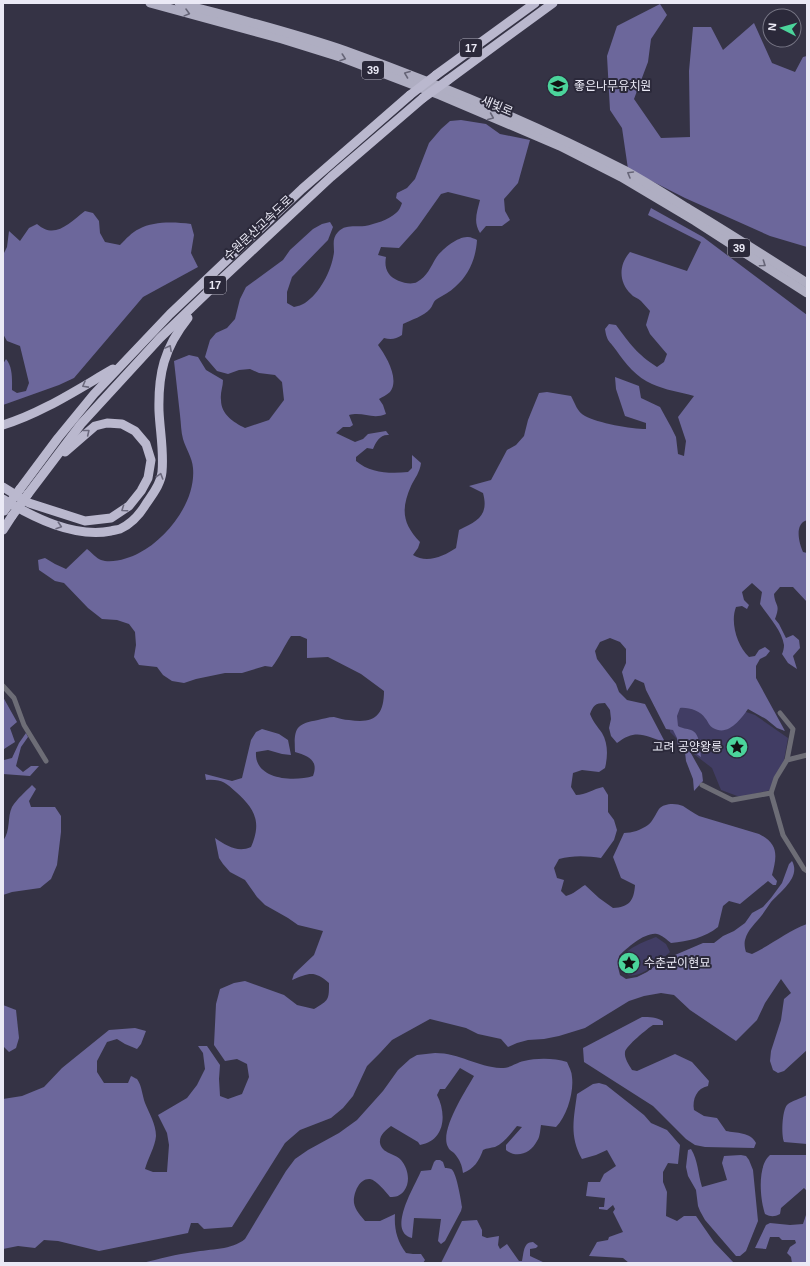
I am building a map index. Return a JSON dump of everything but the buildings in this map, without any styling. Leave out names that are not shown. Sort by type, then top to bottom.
[{"type":"highway","name":"새빛로","points":[[150,3],[284,36]]},
{"type":"highway","name":"새빛로","points":[[178,3],[297,40],[343,58],[460,99],[518,124],[564,140],[626,171],[807,293]]},
{"type":"highway","name":"수원문산고속도로","points":[[3,530],[6,513],[24,491],[62,433],[94,394],[176,308],[302,189],[410,95],[436,74],[535,3]]},
{"type":"highway","name":"수원문산고속도로","points":[[24,491],[48,468],[81,424],[160,338],[331,177],[424,98],[553,3]]},
{"type":"highway","name":"새빛로","points":[[662,196],[743,241],[807,283]]},
{"type":"highway","points":[[3,499],[23,511],[45,521],[75,530],[98,533],[120,529],[140,515],[156,490],[162,474],[163,448],[159,412],[160,377],[165,356],[179,329],[212,288]]},
{"type":"highway","points":[[3,425],[14,422],[48,406],[120,366]]},
{"type":"highway","points":[[3,487],[29,503],[86,521],[111,518],[129,506],[141,491],[148,478],[151,460],[146,444],[135,431],[122,424],[107,423],[95,426],[48,468]]},
{"type":"street","points":[[3,686],[14,698],[24,725],[46,760]]},
{"type":"street","points":[[780,713],[793,729],[787,760],[776,778],[771,793],[783,835],[804,869],[807,871]]},
{"type":"street","points":[[787,760],[807,755]]},
{"type":"street","points":[[702,785],[732,800],[771,793]]},
{"type":"shaded area","points":[[660,4],[667,15],[651,39],[648,62],[634,99],[661,138],[690,137],[689,71],[693,27],[711,27],[723,50],[754,23],[762,41],[762,48],[765,48],[772,63],[795,72],[803,57],[807,56],[807,247],[770,236],[685,198],[628,169],[622,128],[610,110],[607,56],[617,26]]},
{"type":"shaded area","points":[[461,120],[486,124],[500,134],[530,140],[518,183],[504,199],[505,211],[510,220],[502,226],[486,226],[480,233],[476,221],[480,200],[448,192],[441,194],[417,228],[399,248],[381,247],[378,255],[386,257],[385,261],[387,270],[391,277],[398,281],[414,283],[423,277],[438,255],[450,244],[464,237],[470,237],[477,240],[471,266],[460,282],[436,300],[431,308],[421,316],[403,324],[402,335],[393,339],[384,338],[378,345],[385,355],[393,374],[393,387],[390,392],[379,399],[386,414],[381,416],[359,414],[349,415],[353,425],[350,427],[343,427],[336,433],[355,442],[363,439],[368,434],[386,431],[389,435],[381,437],[373,449],[367,448],[356,457],[356,461],[368,468],[387,473],[408,472],[412,468],[412,455],[421,463],[408,494],[405,509],[407,522],[414,535],[420,542],[413,555],[418,558],[435,558],[456,548],[459,530],[472,524],[483,512],[483,493],[469,486],[491,480],[507,450],[516,445],[524,436],[528,420],[539,393],[547,392],[571,396],[580,412],[590,419],[624,427],[646,429],[646,423],[625,416],[616,389],[615,377],[639,386],[641,398],[660,407],[676,437],[678,454],[684,456],[686,441],[678,417],[694,396],[662,388],[641,378],[627,365],[609,341],[605,329],[609,324],[616,325],[644,358],[657,367],[664,362],[667,354],[650,334],[646,325],[650,311],[627,289],[622,279],[622,267],[630,252],[687,271],[701,242],[648,215],[651,208],[703,237],[807,315],[807,520],[800,525],[799,534],[803,552],[807,553],[807,602],[793,587],[780,587],[774,594],[778,607],[775,619],[786,638],[793,635],[799,640],[800,648],[793,656],[797,669],[788,663],[782,654],[784,645],[781,634],[760,604],[762,592],[752,583],[742,592],[744,600],[749,605],[747,609],[742,606],[736,607],[734,613],[734,627],[738,640],[741,647],[749,657],[755,656],[759,650],[765,647],[770,651],[766,656],[760,659],[756,666],[756,678],[785,731],[777,728],[766,719],[748,709],[734,726],[729,729],[719,730],[712,727],[697,711],[680,708],[677,716],[678,726],[694,732],[698,737],[700,745],[701,757],[688,748],[702,773],[703,781],[694,791],[693,779],[686,761],[685,752],[678,746],[677,738],[673,730],[666,729],[646,690],[644,683],[635,679],[627,691],[622,672],[626,663],[626,649],[620,642],[610,638],[600,642],[595,651],[597,659],[616,684],[619,692],[627,700],[645,704],[665,742],[646,736],[635,735],[624,738],[617,743],[611,736],[609,728],[611,719],[610,710],[605,703],[597,704],[593,707],[590,714],[602,733],[606,745],[607,759],[605,768],[599,772],[582,770],[573,773],[571,787],[576,795],[603,787],[608,795],[608,812],[614,820],[617,830],[614,840],[601,858],[580,856],[559,859],[554,868],[557,878],[564,880],[561,891],[566,896],[574,893],[585,885],[613,908],[627,905],[630,902],[635,885],[621,878],[613,857],[624,833],[636,831],[648,825],[661,807],[670,804],[680,805],[699,816],[759,834],[766,838],[773,846],[775,851],[775,862],[772,875],[777,881],[776,885],[773,885],[768,881],[740,904],[729,901],[723,906],[718,927],[708,934],[690,940],[671,943],[663,936],[657,934],[647,935],[631,945],[619,956],[618,967],[620,975],[626,979],[637,977],[675,955],[703,943],[714,943],[723,936],[734,931],[745,923],[752,913],[763,907],[771,898],[782,883],[789,864],[792,861],[794,873],[792,878],[750,929],[746,936],[745,945],[746,952],[752,954],[793,930],[807,924],[807,1050],[784,1071],[778,1073],[773,1070],[770,1061],[771,1051],[781,1020],[784,999],[791,993],[781,979],[765,1003],[757,1020],[736,1041],[690,1010],[674,995],[661,993],[644,996],[629,1001],[585,1028],[559,1036],[528,1040],[508,1047],[501,1039],[478,1034],[466,1028],[430,1019],[392,1040],[367,1066],[353,1096],[343,1108],[331,1118],[300,1130],[285,1143],[232,1227],[204,1229],[198,1223],[191,1223],[188,1233],[99,1251],[58,1241],[44,1240],[35,1248],[18,1246],[3,1249],[3,1099],[22,1096],[44,1087],[62,1068],[109,1030],[135,1028],[146,1031],[141,1044],[137,1049],[117,1039],[107,1042],[97,1061],[97,1072],[104,1083],[128,1083],[131,1076],[137,1079],[156,1132],[154,1144],[145,1169],[153,1172],[167,1172],[169,1145],[167,1133],[158,1115],[187,1098],[197,1085],[205,1069],[203,1053],[198,1046],[207,1046],[220,1065],[220,1096],[228,1099],[242,1094],[249,1077],[247,1064],[237,1059],[225,1061],[214,1045],[216,1004],[220,989],[234,983],[245,981],[284,995],[297,1005],[314,1009],[323,1004],[327,999],[329,993],[329,983],[319,976],[315,974],[307,974],[292,980],[294,974],[314,955],[323,931],[298,925],[265,905],[257,897],[245,880],[230,872],[223,864],[219,858],[215,838],[228,846],[237,849],[246,849],[251,847],[256,830],[255,816],[243,798],[229,786],[215,780],[206,780],[205,774],[232,781],[242,778],[251,740],[256,732],[262,729],[279,734],[288,740],[291,755],[268,750],[256,752],[257,761],[261,768],[277,777],[296,779],[313,776],[315,766],[313,762],[308,757],[295,752],[295,738],[300,726],[305,723],[330,717],[345,720],[365,721],[376,716],[380,712],[384,700],[384,691],[361,674],[328,657],[307,658],[307,639],[300,636],[291,636],[272,667],[265,666],[242,673],[225,673],[184,683],[172,681],[163,675],[157,667],[139,665],[134,657],[136,645],[135,632],[129,624],[117,620],[102,619],[88,608],[64,583],[55,581],[39,570],[38,560],[45,558],[66,569],[87,549],[101,560],[121,560],[135,555],[150,546],[170,528],[185,505],[193,481],[193,468],[182,433],[174,361],[189,355],[198,357],[206,370],[223,380],[221,395],[223,409],[228,417],[236,423],[245,428],[269,420],[284,400],[282,382],[275,375],[259,373],[250,369],[239,370],[228,374],[217,371],[205,357],[210,340],[216,333],[227,328],[235,319],[240,299],[246,287],[283,260],[290,250],[313,229],[330,222],[333,227],[328,240],[292,277],[287,292],[287,303],[294,307],[304,304],[310,299],[320,287],[331,266],[334,252],[334,239],[336,234],[341,229],[350,226],[365,226],[377,223],[389,218],[397,212],[402,203],[396,198],[397,193],[407,188],[415,179],[429,143],[450,121]]},
{"type":"shaded area","points":[[85,211],[93,213],[99,221],[100,233],[105,242],[120,245],[136,230],[145,226],[158,223],[191,224],[194,235],[191,253],[198,267],[143,297],[74,378],[59,385],[3,405],[3,364],[6,359],[11,370],[12,390],[17,393],[26,391],[29,383],[20,346],[7,341],[3,334],[3,255],[7,247],[9,231],[20,241],[29,228],[37,224],[44,229],[56,230],[68,225]]},
{"type":"shaded area","points":[[3,697],[17,722],[10,728],[15,742],[4,749],[4,760],[12,758],[19,743],[26,733],[28,737],[21,747],[16,766],[23,772],[31,766],[39,766],[30,776],[3,774]]},
{"type":"shaded area","points":[[717,702],[755,715],[788,738],[783,766],[771,790],[740,797],[721,790],[712,768],[686,748],[670,732],[672,707]]},
{"type":"shaded area","points":[[32,785],[36,789],[29,801],[31,807],[55,807],[61,816],[61,832],[57,865],[51,879],[40,888],[12,892],[3,895],[3,841],[7,832],[12,807]]},
{"type":"shaded area","points":[[656,937],[666,944],[670,952],[662,960],[644,972],[628,975],[623,971],[621,962],[625,953],[635,946]]},
{"type":"shaded area","points":[[3,1005],[16,1010],[19,1038],[16,1048],[9,1052],[3,1046]]},
{"type":"shaded area","points":[[642,1017],[658,1019],[663,1021],[663,1025],[653,1025],[626,1049],[625,1057],[632,1070],[637,1071],[675,1054],[692,1062],[709,1081],[708,1086],[701,1089],[696,1095],[694,1110],[704,1116],[717,1118],[726,1131],[751,1137],[756,1143],[754,1148],[705,1147],[695,1145],[686,1139],[653,1106],[584,1062],[583,1048]]},
{"type":"shaded area","points":[[435,1053],[452,1055],[484,1065],[501,1068],[534,1059],[551,1059],[567,1062],[572,1073],[572,1090],[569,1104],[560,1122],[556,1127],[541,1125],[539,1138],[531,1149],[519,1154],[510,1153],[506,1150],[506,1145],[522,1127],[517,1126],[501,1143],[495,1147],[483,1150],[476,1164],[463,1173],[459,1160],[448,1148],[446,1140],[450,1121],[474,1076],[460,1068],[445,1089],[440,1089],[437,1095],[443,1118],[442,1126],[435,1138],[420,1145],[418,1142],[391,1126],[383,1133],[380,1140],[381,1147],[401,1160],[403,1163],[408,1175],[406,1187],[399,1195],[390,1197],[381,1186],[370,1179],[366,1179],[360,1184],[356,1191],[354,1203],[358,1213],[365,1221],[380,1221],[395,1214],[395,1225],[400,1244],[406,1253],[421,1254],[425,1260],[423,1263],[142,1263],[181,1254],[227,1247],[240,1243],[245,1239],[286,1171],[295,1159],[339,1133],[357,1120],[383,1091],[398,1070],[410,1059],[417,1055]]},
{"type":"shaded area","points":[[599,1083],[606,1085],[644,1115],[651,1123],[667,1130],[680,1145],[678,1164],[668,1163],[663,1172],[663,1182],[667,1192],[666,1216],[677,1221],[684,1216],[696,1216],[714,1242],[734,1263],[629,1263],[623,1258],[589,1256],[597,1242],[608,1240],[609,1237],[623,1232],[613,1212],[615,1209],[613,1205],[607,1210],[599,1209],[599,1207],[604,1207],[605,1198],[586,1196],[588,1182],[600,1182],[604,1174],[616,1166],[607,1150],[582,1159],[575,1143],[574,1119],[577,1094],[593,1084]]},
{"type":"shaded area","points":[[807,1095],[807,1144],[784,1142],[782,1123],[785,1108],[791,1102]]},
{"type":"shaded area","points":[[691,1149],[697,1162],[702,1187],[727,1180],[722,1163],[724,1156],[741,1155],[746,1156],[749,1160],[753,1170],[758,1221],[746,1251],[740,1256],[736,1256],[705,1220],[700,1211],[696,1190],[688,1176],[686,1167],[688,1150]]},
{"type":"shaded area","points":[[770,1155],[807,1155],[807,1191],[804,1188],[781,1208],[780,1214],[776,1216],[769,1216],[765,1214],[761,1192],[761,1175],[766,1160]]},
{"type":"shaded area","points":[[436,1160],[443,1162],[445,1168],[450,1169],[455,1174],[462,1207],[445,1241],[441,1244],[438,1241],[441,1219],[414,1218],[412,1238],[405,1234],[402,1226],[402,1217],[405,1207],[421,1171],[431,1170]]},
{"type":"shaded area","points":[[807,1212],[807,1263],[792,1263],[791,1257],[787,1253],[790,1247],[796,1243],[795,1240],[782,1240],[779,1237],[770,1237],[766,1249],[755,1248],[766,1225],[770,1223],[790,1225],[803,1224]]},
{"type":"shaded area","points":[[477,1220],[482,1230],[482,1236],[487,1238],[499,1236],[498,1245],[500,1249],[507,1244],[519,1261],[522,1261],[527,1244],[533,1242],[538,1246],[530,1249],[530,1256],[545,1263],[441,1263],[462,1221]]},
{"type":"place","name":"좋은나무유치원","points":[[558,86]]},
{"type":"place","name":"고려 공양왕릉","points":[[737,747]]},
{"type":"place","name":"수춘군이현묘","points":[[629,963]]}]
